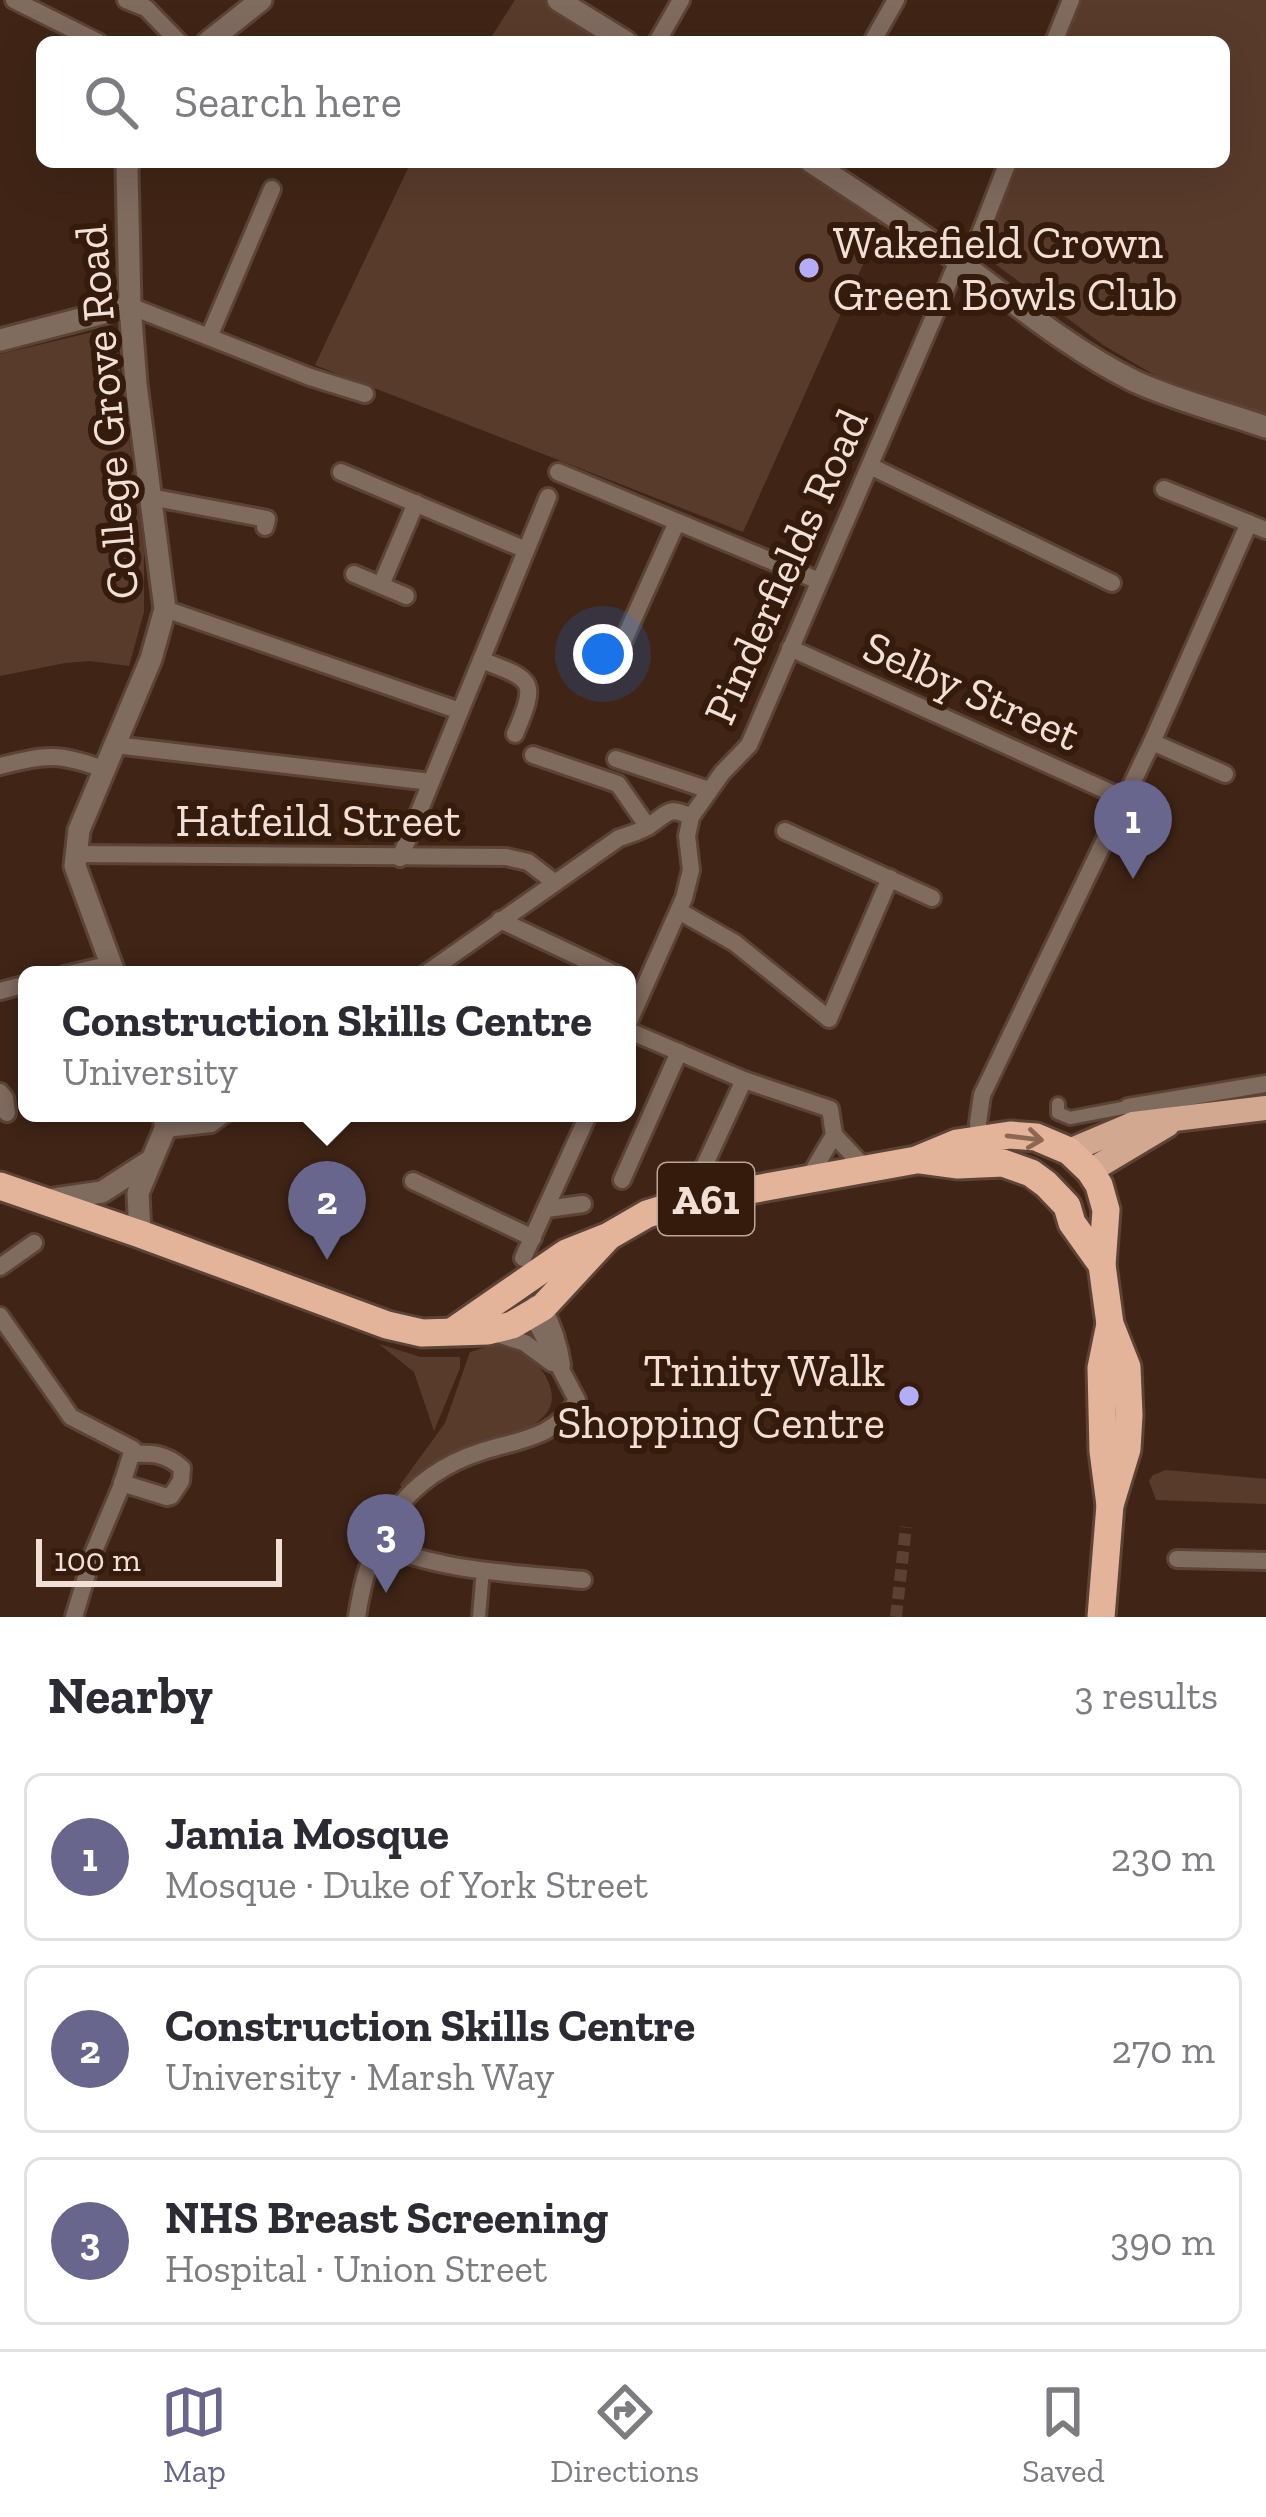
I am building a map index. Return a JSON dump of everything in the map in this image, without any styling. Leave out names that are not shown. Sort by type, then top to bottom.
[{"type":"highway","name":"A61","points":[[0,1186],[387,1325],[422,1333],[453,1331],[519,1302],[566,1252],[609,1236],[647,1214],[689,1202],[916,1160],[980,1139],[1023,1135],[1042,1139],[1075,1166]]},
{"type":"highway","name":"A61","points":[[916,1160],[1003,1163],[1031,1173]]},
{"type":"highway","points":[[1031,1173],[1075,1166],[1099,1185],[1106,1210],[1102,1265],[1110,1324],[1101,1368],[1102,1451],[1110,1505],[1101,1617]]},
{"type":"highway","points":[[1031,1173],[1067,1206],[1072,1222],[1102,1265]]},
{"type":"main road","points":[[1075,1166],[1174,1121],[1264,1096]]},
{"type":"street","points":[[14,0],[86,36]]},
{"type":"street","points":[[126,0],[146,8],[173,36]]},
{"type":"street","points":[[216,36],[262,0]]},
{"type":"street","points":[[557,0],[616,36]]},
{"type":"street","points":[[661,36],[682,0]]},
{"type":"street","points":[[875,36],[896,0]]},
{"type":"street","points":[[1056,36],[1071,0]]},
{"type":"street","name":"College Grove Road","points":[[74,854],[103,769],[151,659],[165,609],[136,384],[127,168]]},
{"type":"street","points":[[820,168],[1101,363],[1139,383],[1266,427]]},
{"type":"street","name":"Pinderfields Road","points":[[636,1008],[679,911],[691,870],[686,814],[749,745],[1005,168]]},
{"type":"street","points":[[209,337],[272,189]]},
{"type":"street","points":[[0,340],[130,306],[364,394]]},
{"type":"street","points":[[870,466],[1112,583]]},
{"type":"street","points":[[341,472],[526,550]]},
{"type":"street","points":[[558,472],[819,581]]},
{"type":"street","points":[[980,1139],[982,1095],[1257,527],[1164,489]]},
{"type":"street","points":[[400,858],[548,496]]},
{"type":"street","points":[[150,497],[267,519],[265,527]]},
{"type":"street","points":[[381,585],[416,503]]},
{"type":"street","points":[[609,673],[677,522]]},
{"type":"street","points":[[354,574],[406,596]]},
{"type":"street","points":[[165,609],[460,711]]},
{"type":"street","name":"Selby Street","points":[[790,648],[1125,799]]},
{"type":"street","points":[[481,660],[520,675],[529,686],[530,700],[515,734]]},
{"type":"street","points":[[1152,742],[1225,774]]},
{"type":"street","points":[[115,745],[431,782]]},
{"type":"street","points":[[0,766],[46,754],[103,769]]},
{"type":"street","points":[[532,754],[618,784],[648,827]]},
{"type":"street","points":[[616,759],[709,790]]},
{"type":"street","points":[[436,966],[619,838],[648,827],[663,814],[686,814],[676,779]]},
{"type":"street","points":[[785,831],[932,898]]},
{"type":"street","points":[[74,854],[81,890],[112,966]]},
{"type":"street","name":"Hatfeild Street","points":[[74,854],[506,857],[528,862],[554,882]]},
{"type":"street","points":[[679,911],[735,943],[829,1019],[890,878]]},
{"type":"street","points":[[500,920],[598,966]]},
{"type":"street","points":[[636,1032],[744,1080],[830,1109],[834,1136],[865,1168]]},
{"type":"street","points":[[622,1180],[679,1052]]},
{"type":"street","points":[[701,1173],[744,1080]]},
{"type":"street","points":[[0,1092],[7,1113]]},
{"type":"street","points":[[1060,1110],[1070,1118],[1128,1107],[1264,1096]]},
{"type":"street","points":[[140,1234],[138,1193],[165,1122]]},
{"type":"street","points":[[170,1122],[197,1128],[214,1122]]},
{"type":"street","points":[[562,1372],[525,1343],[519,1302],[533,1238],[585,1122]]},
{"type":"street","points":[[808,1179],[834,1136]]},
{"type":"street","points":[[40,1200],[102,1192],[151,1160]]},
{"type":"street","points":[[412,1181],[533,1238]]},
{"type":"street","points":[[546,1209],[583,1204]]},
{"type":"street","points":[[0,1267],[34,1243]]},
{"type":"street","points":[[357,1617],[375,1542],[408,1495],[441,1467],[551,1429],[577,1400],[519,1302]]},
{"type":"street","points":[[0,1316],[71,1417],[133,1449],[74,1617]]},
{"type":"street","points":[[121,1485],[166,1497],[181,1481],[182,1468],[163,1454],[131,1454]]},
{"type":"street","points":[[375,1542],[438,1563],[583,1580]]},
{"type":"street","points":[[1177,1559],[1266,1561]]},
{"type":"street","points":[[479,1617],[483,1569]]},
{"type":"shaded area","points":[[515,0],[557,0],[616,36],[492,36]]},
{"type":"shaded area","points":[[1077,0],[1266,0],[1266,416],[1156,376],[1103,345],[982,254],[1014,168],[1230,168],[1230,36],[1063,36]]},
{"type":"shaded area","points":[[408,168],[820,168],[887,211],[743,532],[315,365]]},
{"type":"shaded area","points":[[106,329],[115,332],[144,552],[144,612],[129,666],[90,661],[0,676],[0,354]]},
{"type":"shaded area","points":[[379,1344],[421,1357],[460,1357],[460,1368],[434,1431],[414,1372]]},
{"type":"shaded area","points":[[496,1344],[523,1352],[539,1366],[551,1392],[550,1407],[527,1428],[450,1456],[402,1488],[445,1423],[470,1352]]},
{"type":"shaded area","points":[[1166,1470],[1266,1479],[1266,1504],[1156,1500],[1149,1481]]},
{"type":"tunnel","points":[[896,1617],[906,1527]]},
{"type":"place","name":"Wakefield Crown Green Bowls Club","points":[[809,268]]},
{"type":"place","name":"Jamia Mosque","points":[[1133,879]]},
{"type":"place","name":"Construction Skills Centre","points":[[327,1260]]},
{"type":"place","name":"Trinity Walk Shopping Centre","points":[[909,1396]]},
{"type":"place","name":"NHS Breast Screening","points":[[386,1593]]}]
